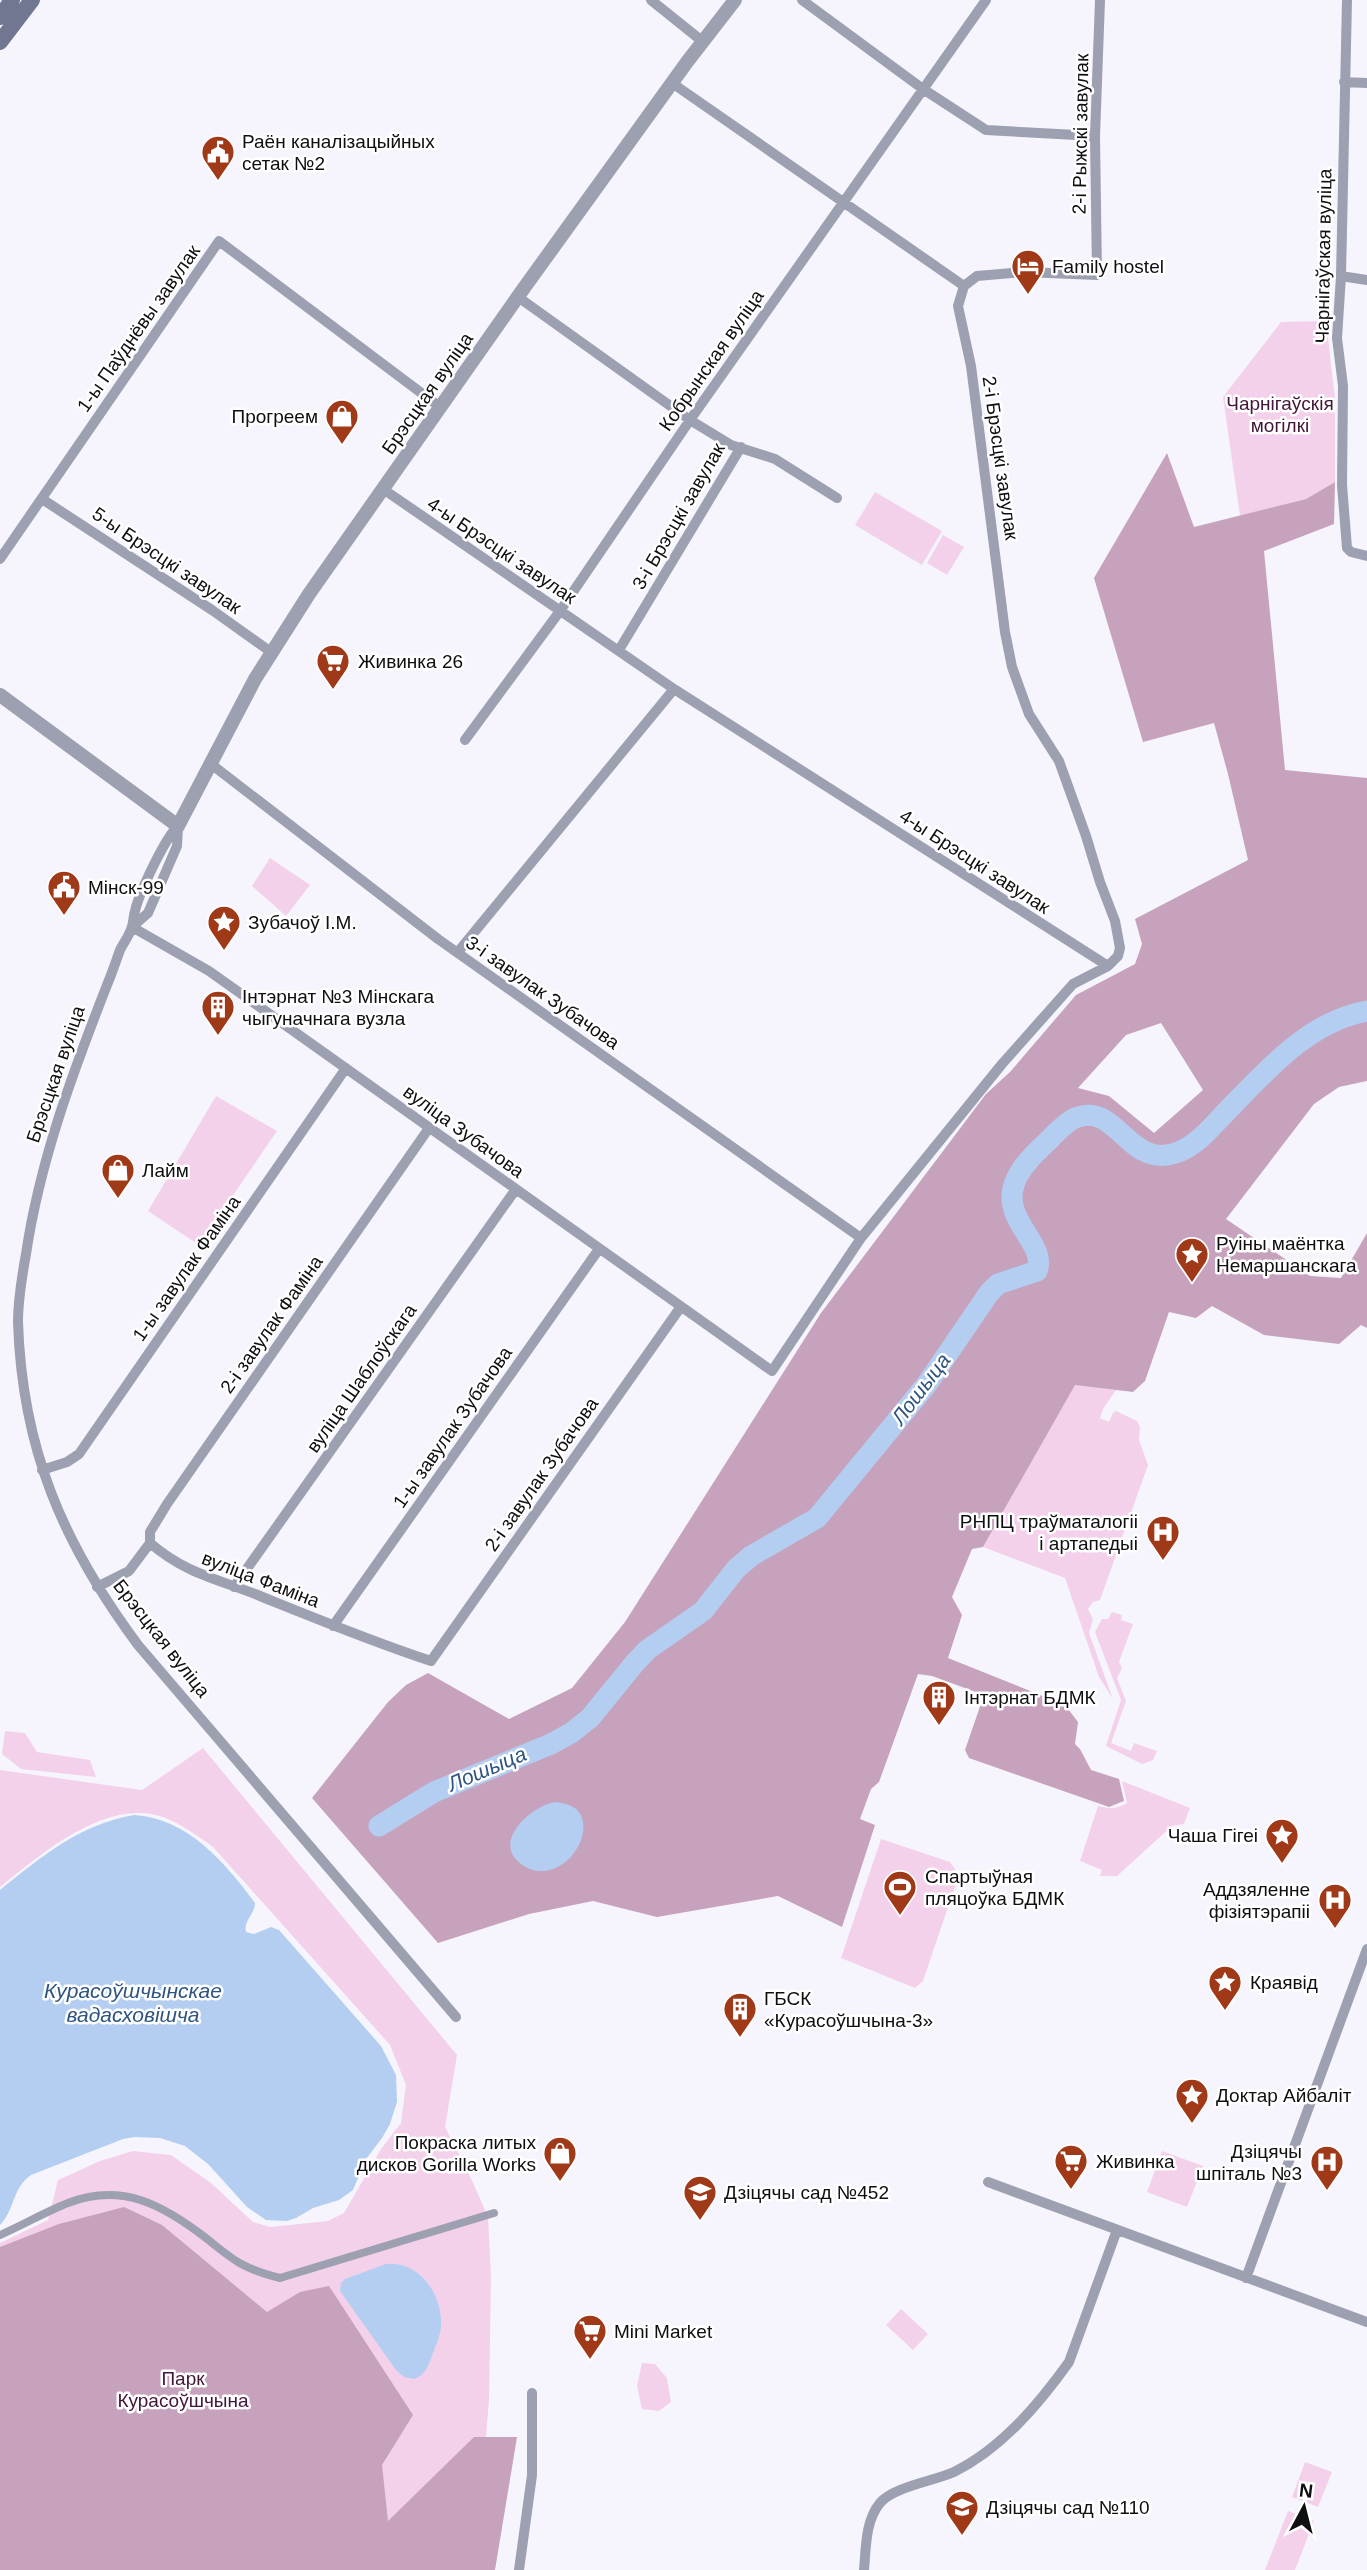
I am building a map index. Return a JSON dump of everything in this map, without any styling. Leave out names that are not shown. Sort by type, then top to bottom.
[{"type":"main road","points":[[0,16],[12,0]]},
{"type":"main road","points":[[0,42],[32,0]]},
{"type":"street","points":[[650,0],[702,41]]},
{"type":"street","name":"Брэсцкая вуліца","points":[[456,2018],[138,1645],[97,1587],[76,1550],[42,1470],[24,1394],[18,1321],[20,1293],[29,1230],[43,1172],[71,1079],[121,949],[132,927],[148,913],[177,846],[178,827],[271,652],[518,297],[702,41],[735,0]]},
{"type":"street","points":[[802,0],[923,89],[986,131],[1096,136]]},
{"type":"street","name":"Кобрынская вуліца","points":[[465,740],[560,611],[690,420],[985,0]]},
{"type":"street","name":"2-і Рыжскі завулак","points":[[964,286],[977,276],[1025,272],[1097,275],[1096,136],[1100,0]]},
{"type":"street","name":"Чарнігаўская вуліца","points":[[1347,0],[1341,276],[1336,338],[1343,386],[1343,520],[1347,548],[1351,552],[1367,556]]},
{"type":"street","points":[[1344,82],[1367,83]]},
{"type":"street","points":[[672,83],[964,286]]},
{"type":"street","name":"1-ы Паўднёвы завулак","points":[[0,559],[219,241],[440,407]]},
{"type":"street","points":[[1341,276],[1367,280]]},
{"type":"street","name":"2-і Брэсцкі завулак","points":[[964,286],[958,306],[971,366],[1004,632],[1012,667],[1029,714],[1059,761],[1115,921],[1120,948],[1118,956],[1108,966]]},
{"type":"street","name":"3-і Брэсцкі завулак","points":[[518,297],[690,420],[731,445],[741,447],[620,650]]},
{"type":"street","points":[[741,447],[775,459],[837,498]]},
{"type":"street","name":"4-ы Брэсцкі завулак","points":[[383,489],[674,689],[1108,966]]},
{"type":"street","name":"5-ы Брэсцкі завулак","points":[[42,499],[271,652]]},
{"type":"street","points":[[458,953],[674,689]]},
{"type":"street","points":[[0,695],[178,827]]},
{"type":"street","name":"3-і завулак Зубачова","points":[[211,764],[458,953],[861,1238]]},
{"type":"street","name":"вуліца Зубачова","points":[[132,927],[209,971],[772,1371],[861,1238]]},
{"type":"street","points":[[861,1238],[1002,1064],[1073,985],[1108,966]]},
{"type":"street","name":"1-ы завулак Фаміна","points":[[42,1470],[67,1462],[79,1454],[346,1068]]},
{"type":"street","name":"2-і завулак Фаміна","points":[[150,1543],[150,1532],[167,1504],[429,1128]]},
{"type":"street","name":"вуліца Шаблоўскага","points":[[234,1587],[516,1189]]},
{"type":"street","name":"1-ы завулак Зубачова","points":[[333,1626],[599,1249]]},
{"type":"street","name":"2-і завулак Зубачова","points":[[431,1661],[680,1308]]},
{"type":"street","points":[[97,1587],[129,1571],[150,1543]]},
{"type":"street","name":"вуліца Фаміна","points":[[150,1543],[169,1560],[193,1572],[431,1661]]},
{"type":"street","points":[[1246,2278],[1367,1949]]},
{"type":"street","points":[[988,2182],[1367,2322]]},
{"type":"street","points":[[0,2235],[70,2202],[104,2194],[125,2195],[145,2200],[177,2218],[239,2265],[280,2278],[494,2213]]},
{"type":"street","points":[[864,2570],[868,2531],[880,2503],[890,2495],[953,2472],[986,2452],[1056,2381],[1069,2362],[1117,2230]]},
{"type":"street","points":[[519,2570],[532,2475],[532,2393]]},
{"type":"green space","name":"Чарнігаўскія могілкі","points":[[1326,321],[1335,398],[1335,482],[1306,499],[1240,516],[1223,397],[1281,322]]},
{"type":"green space","points":[[1167,453],[1194,527],[1306,499],[1335,482],[1334,524],[1264,551],[1285,770],[1367,778],[1367,1081],[1339,1087],[1314,1104],[1226,1219],[1310,1276],[1341,1278],[1367,1233],[1367,1328],[1361,1325],[1339,1344],[1264,1335],[1212,1306],[1196,1318],[1169,1312],[1145,1381],[1133,1392],[1075,1385],[983,1547],[972,1549],[952,1597],[962,1615],[948,1658],[1065,1705],[1078,1722],[1075,1744],[1091,1770],[1119,1779],[1124,1801],[1109,1807],[969,1758],[965,1750],[984,1695],[932,1676],[918,1674],[879,1782],[871,1789],[860,1819],[875,1825],[842,1927],[778,1896],[657,1917],[593,1901],[529,1914],[438,1943],[312,1798],[388,1702],[406,1685],[428,1673],[509,1719],[572,1688],[625,1622],[821,1313],[986,1094],[1010,1072],[1076,995],[1135,964],[1142,944],[1135,919],[1248,860],[1214,723],[1143,742],[1094,578]],"holes":[[[1161,1023],[1203,1090],[1154,1133],[1109,1096],[1078,1088],[1126,1035]]]},
{"type":"green space","points":[[875,492],[942,531],[922,565],[855,525]]},
{"type":"green space","points":[[943,535],[964,547],[947,575],[927,563]]},
{"type":"green space","points":[[270,858],[310,885],[286,916],[252,886]]},
{"type":"green space","points":[[216,1096],[277,1131],[199,1245],[148,1211]]},
{"type":"green space","points":[[1075,1384],[1116,1390],[1100,1418],[1109,1422],[1116,1411],[1137,1421],[1140,1427],[1139,1440],[1148,1465],[1100,1600],[1093,1602],[1088,1609],[1093,1619],[1089,1633],[1113,1699],[1099,1677],[1065,1578],[983,1547]]},
{"type":"green space","points":[[1112,1612],[1122,1615],[1121,1620],[1133,1624],[1119,1662],[1122,1668],[1117,1678],[1126,1701],[1111,1743],[1131,1751],[1134,1743],[1157,1751],[1153,1760],[1142,1764],[1106,1746],[1121,1700],[1095,1632],[1102,1619],[1108,1619]]},
{"type":"green space","points":[[5,1731],[25,1733],[37,1752],[90,1760],[96,1777],[21,1769],[2,1754]]},
{"type":"green space","name":"Парк Курасоўшчына","points":[[203,1748],[457,2055],[445,2127],[488,2217],[491,2278],[489,2400],[475,2570],[0,2570],[0,2243],[48,2220],[58,2180],[100,2161],[133,2151],[171,2155],[211,2183],[253,2222],[270,2227],[328,2221],[344,2213],[381,2149],[401,2123],[406,2085],[390,2045],[213,1847],[184,1827],[151,1814],[131,1813],[110,1817],[90,1825],[51,1848],[0,1887],[0,1770],[142,1790]]},
{"type":"green space","points":[[1122,1781],[1190,1808],[1184,1824],[1172,1826],[1117,1876],[1100,1876],[1102,1870],[1080,1861],[1098,1806],[1113,1808],[1127,1803]]},
{"type":"green space","name":"Спартыўная пляцоўка БДМК","points":[[881,1839],[950,1862],[959,1875],[923,1981],[915,1988],[841,1958]]},
{"type":"green space","points":[[1162,2151],[1203,2166],[1187,2207],[1147,2192]]},
{"type":"green space","points":[[124,2207],[162,2225],[267,2312],[300,2292],[329,2286],[413,2415],[382,2465],[388,2521],[474,2437],[517,2437],[495,2570],[0,2570],[0,2247],[59,2224]]},
{"type":"green space","points":[[901,2309],[928,2334],[913,2350],[886,2325]]},
{"type":"green space","points":[[642,2363],[655,2364],[667,2378],[671,2402],[659,2411],[642,2409],[637,2386]]},
{"type":"green space","points":[[1305,2462],[1332,2472],[1318,2507],[1292,2497]]},
{"type":"green space","points":[[1288,2511],[1314,2521],[1295,2570],[1265,2570]]},
{"type":"water","points":[[555,1802],[571,1806],[579,1812],[583,1835],[578,1847],[560,1866],[535,1870],[521,1864],[513,1855],[510,1846],[512,1836],[518,1826],[535,1810]]},
{"type":"water","name":"Курасоўшчынскае вадасховішча","points":[[134,1815],[171,1824],[188,1833],[218,1858],[255,1903],[246,1924],[246,1932],[254,1934],[271,1927],[279,1930],[381,2046],[396,2075],[397,2102],[390,2124],[366,2159],[353,2190],[339,2200],[313,2208],[287,2221],[266,2220],[247,2207],[208,2164],[185,2146],[160,2138],[135,2137],[123,2139],[31,2175],[20,2186],[0,2225],[0,1890],[62,1843],[114,1819]]},
{"type":"water","points":[[386,2264],[409,2268],[419,2274],[433,2292],[441,2315],[439,2337],[430,2361],[421,2375],[414,2379],[404,2377],[396,2370],[340,2291],[341,2283],[345,2279]]},
{"type":"waterway","name":"Лошыца","points":[[379,1826],[434,1792],[551,1744],[571,1733],[590,1718],[647,1650],[703,1611],[736,1569],[751,1556],[817,1518],[927,1384],[989,1293],[998,1284],[1037,1271],[1035,1249],[1015,1214],[1012,1200],[1014,1186],[1028,1161],[1065,1124],[1075,1118],[1090,1115],[1103,1119],[1137,1147],[1150,1153],[1165,1155],[1183,1150],[1201,1138],[1273,1064],[1307,1036],[1326,1025],[1367,1011]]},
{"type":"place","name":"Раён каналізацыйных сетак №2","points":[[218,182]]},
{"type":"place","name":"Family hostel","points":[[1028,296]]},
{"type":"place","name":"Прогреем","points":[[342,446]]},
{"type":"place","name":"Живинка 26","points":[[333,691]]},
{"type":"place","name":"Мінск-99","points":[[64,917]]},
{"type":"place","name":"Зубачоў І.М.","points":[[224,952]]},
{"type":"place","name":"Інтэрнат №3 Мінскага чыгуначнага вузла","points":[[218,1037]]},
{"type":"place","name":"Лайм","points":[[118,1200]]},
{"type":"place","name":"Руіны маёнтка Немаршанскага","points":[[1192,1284]]},
{"type":"place","name":"РНПЦ траўматалогіі і артапедыі","points":[[1163,1562]]},
{"type":"place","name":"Інтэрнат БДМК","points":[[939,1727]]},
{"type":"place","name":"Чаша Гігеі","points":[[1282,1865]]},
{"type":"place","name":"Спартыўная пляцоўка БДМК","points":[[900,1917]]},
{"type":"place","name":"Аддзяленне фізіятэрапіі","points":[[1335,1930]]},
{"type":"place","name":"Краявід","points":[[1225,2012]]},
{"type":"place","name":"ГБСК «Курасоўшчына-3»","points":[[740,2039]]},
{"type":"place","name":"Доктар Айбаліт","points":[[1192,2125]]},
{"type":"place","name":"Покраска литых дисков Gorilla Works","points":[[560,2183]]},
{"type":"place","name":"Живинка","points":[[1071,2191]]},
{"type":"place","name":"Дзіцячы шпіталь №3","points":[[1327,2192]]},
{"type":"place","name":"Дзіцячы сад №452","points":[[700,2222]]},
{"type":"place","name":"Mini Market","points":[[590,2361]]},
{"type":"place","name":"Дзіцячы сад №110","points":[[962,2537]]}]
